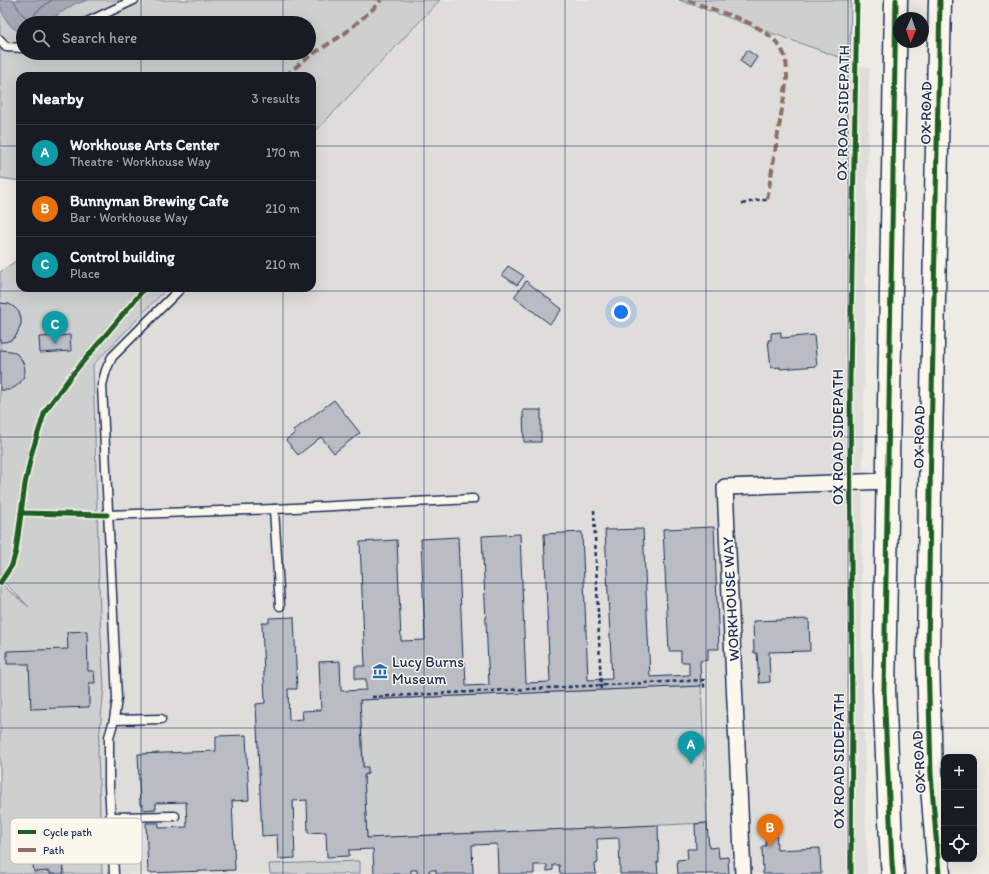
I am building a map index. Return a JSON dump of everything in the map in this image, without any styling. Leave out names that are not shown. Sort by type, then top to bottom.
[{"type":"highway","name":"OX ROAD","points":[[893,874],[884,690],[896,0]]},
{"type":"highway","name":"OX ROAD","points":[[939,874],[930,774],[928,658],[940,0]]},
{"type":"street","name":"WORKHOUSE WAY","points":[[743,874],[725,487],[888,481]]},
{"type":"lane","points":[[100,16],[134,0]]},
{"type":"lane","points":[[0,40],[6,47],[16,48]]},
{"type":"lane","points":[[175,816],[111,817],[109,737],[114,720],[117,699],[102,384],[112,357],[177,292]]},
{"type":"lane","points":[[108,514],[274,509],[473,500]]},
{"type":"lane","points":[[274,509],[280,606]]},
{"type":"lane","points":[[114,720],[161,719]]},
{"type":"lane","points":[[113,864],[114,874]]},
{"type":"path","points":[[742,204],[758,200],[767,200]]},
{"type":"path","points":[[594,510],[601,690]]},
{"type":"path","points":[[372,697],[704,680],[704,688]]},
{"type":"shaded area","points":[[0,0],[440,0],[316,131],[316,72],[16,72],[16,180],[0,178]]},
{"type":"shaded area","points":[[440,0],[679,0],[869,68],[861,594],[867,874],[102,874],[102,864],[142,864],[142,818],[100,818],[98,751],[104,687],[100,617],[93,365],[163,292],[316,292],[316,131]]},
{"type":"shaded area","points":[[679,0],[851,0],[850,61]]},
{"type":"shaded area","points":[[16,261],[16,292],[163,292],[93,365],[100,617],[104,687],[98,751],[100,818],[10,818],[10,864],[102,864],[102,874],[0,874],[0,580],[6,588],[29,607],[0,578],[0,272]]},
{"type":"shaded area","points":[[701,686],[707,823],[367,838],[360,700]]},
{"type":"shaded area","points":[[360,861],[360,874],[270,874],[269,864]]},
{"type":"water","points":[[0,0],[87,0],[76,3],[56,16],[16,16],[16,30],[6,20],[0,5]]},
{"type":"building","points":[[747,50],[757,57],[750,68],[740,61]]},
{"type":"building","points":[[508,266],[524,276],[517,285],[502,275]]},
{"type":"building","points":[[526,281],[562,309],[550,324],[514,297]]},
{"type":"building","points":[[0,303],[9,304],[14,307],[19,312],[21,318],[21,324],[16,336],[5,342],[0,342]]},
{"type":"building","points":[[781,332],[781,338],[814,335],[817,366],[780,369],[780,367],[771,368],[768,340],[771,340],[771,333]]},
{"type":"building","points":[[70,335],[71,351],[40,353],[39,337]]},
{"type":"building","points":[[0,350],[11,351],[17,354],[24,365],[25,371],[20,383],[9,390],[0,390]]},
{"type":"building","points":[[334,400],[360,433],[334,453],[321,437],[298,455],[286,440],[295,433],[293,431]]},
{"type":"building","points":[[523,410],[541,410],[541,442],[524,442]]},
{"type":"building","points":[[714,527],[719,649],[708,649],[708,660],[700,661],[701,686],[360,700],[363,767],[368,767],[368,774],[364,775],[367,838],[658,825],[658,874],[620,874],[619,838],[597,839],[598,863],[595,864],[596,874],[560,874],[559,865],[553,865],[553,870],[547,871],[547,865],[534,865],[534,874],[498,874],[497,844],[472,845],[473,874],[436,874],[436,870],[429,870],[429,874],[417,874],[417,870],[411,870],[411,874],[374,874],[373,849],[349,850],[349,856],[327,857],[326,832],[308,833],[307,800],[293,801],[295,858],[278,859],[277,835],[262,836],[256,704],[265,703],[262,623],[269,623],[269,618],[294,617],[297,689],[288,689],[289,720],[303,719],[302,711],[321,710],[319,662],[340,661],[341,691],[366,690],[366,679],[355,679],[355,666],[365,666],[360,542],[397,540],[401,641],[425,640],[421,539],[458,537],[463,661],[465,661],[466,686],[489,685],[482,536],[520,534],[526,683],[550,682],[544,534],[582,532],[588,680],[612,679],[605,530],[643,529],[650,677],[689,675],[689,662],[681,662],[681,651],[669,651],[663,529]]},
{"type":"building","points":[[809,619],[810,651],[769,652],[770,682],[759,683],[757,653],[754,653],[753,621]]},
{"type":"building","points":[[87,631],[88,671],[94,671],[95,683],[89,683],[89,707],[31,709],[29,664],[7,664],[7,651],[68,649],[67,632]]},
{"type":"building","points":[[246,735],[249,800],[232,801],[235,870],[148,873],[146,823],[159,823],[159,828],[187,827],[186,802],[156,803],[156,809],[143,810],[143,805],[140,805],[138,754],[216,751],[216,736]]},
{"type":"building","points":[[776,820],[777,850],[820,848],[821,874],[763,874],[762,846],[766,846],[764,821]]},
{"type":"building","points":[[707,823],[709,848],[718,847],[719,858],[728,857],[729,874],[678,874],[677,860],[688,859],[687,849],[696,849],[695,824]]},
{"type":"building","points":[[33,864],[63,864],[64,874],[50,874],[50,871],[34,872]]},
{"type":"marked path","points":[[316,52],[344,34],[373,9],[381,0]]},
{"type":"marked path","points":[[688,0],[754,25],[776,41],[783,52],[787,79],[767,200]]},
{"type":"marked path","points":[[290,72],[304,60]]},
{"type":"cycle path","name":"OX ROAD SIDEPATH","points":[[851,874],[852,716],[850,378],[857,0]]},
{"type":"cycle path","points":[[893,874],[884,690],[896,0]]},
{"type":"cycle path","points":[[939,874],[931,774],[928,658],[940,0]]},
{"type":"cycle path","points":[[0,583],[12,565],[16,551],[25,484],[32,452],[45,411],[71,376],[142,292]]},
{"type":"cycle path","points":[[21,513],[107,515]]},
{"type":"place","name":"Control building","points":[[55,344]]},
{"type":"place","name":"Lucy Burns Museum","points":[[380,671]]},
{"type":"place","name":"Workhouse Arts Center","points":[[691,764]]},
{"type":"place","name":"Bunnyman Brewing Cafe","points":[[770,847]]}]
